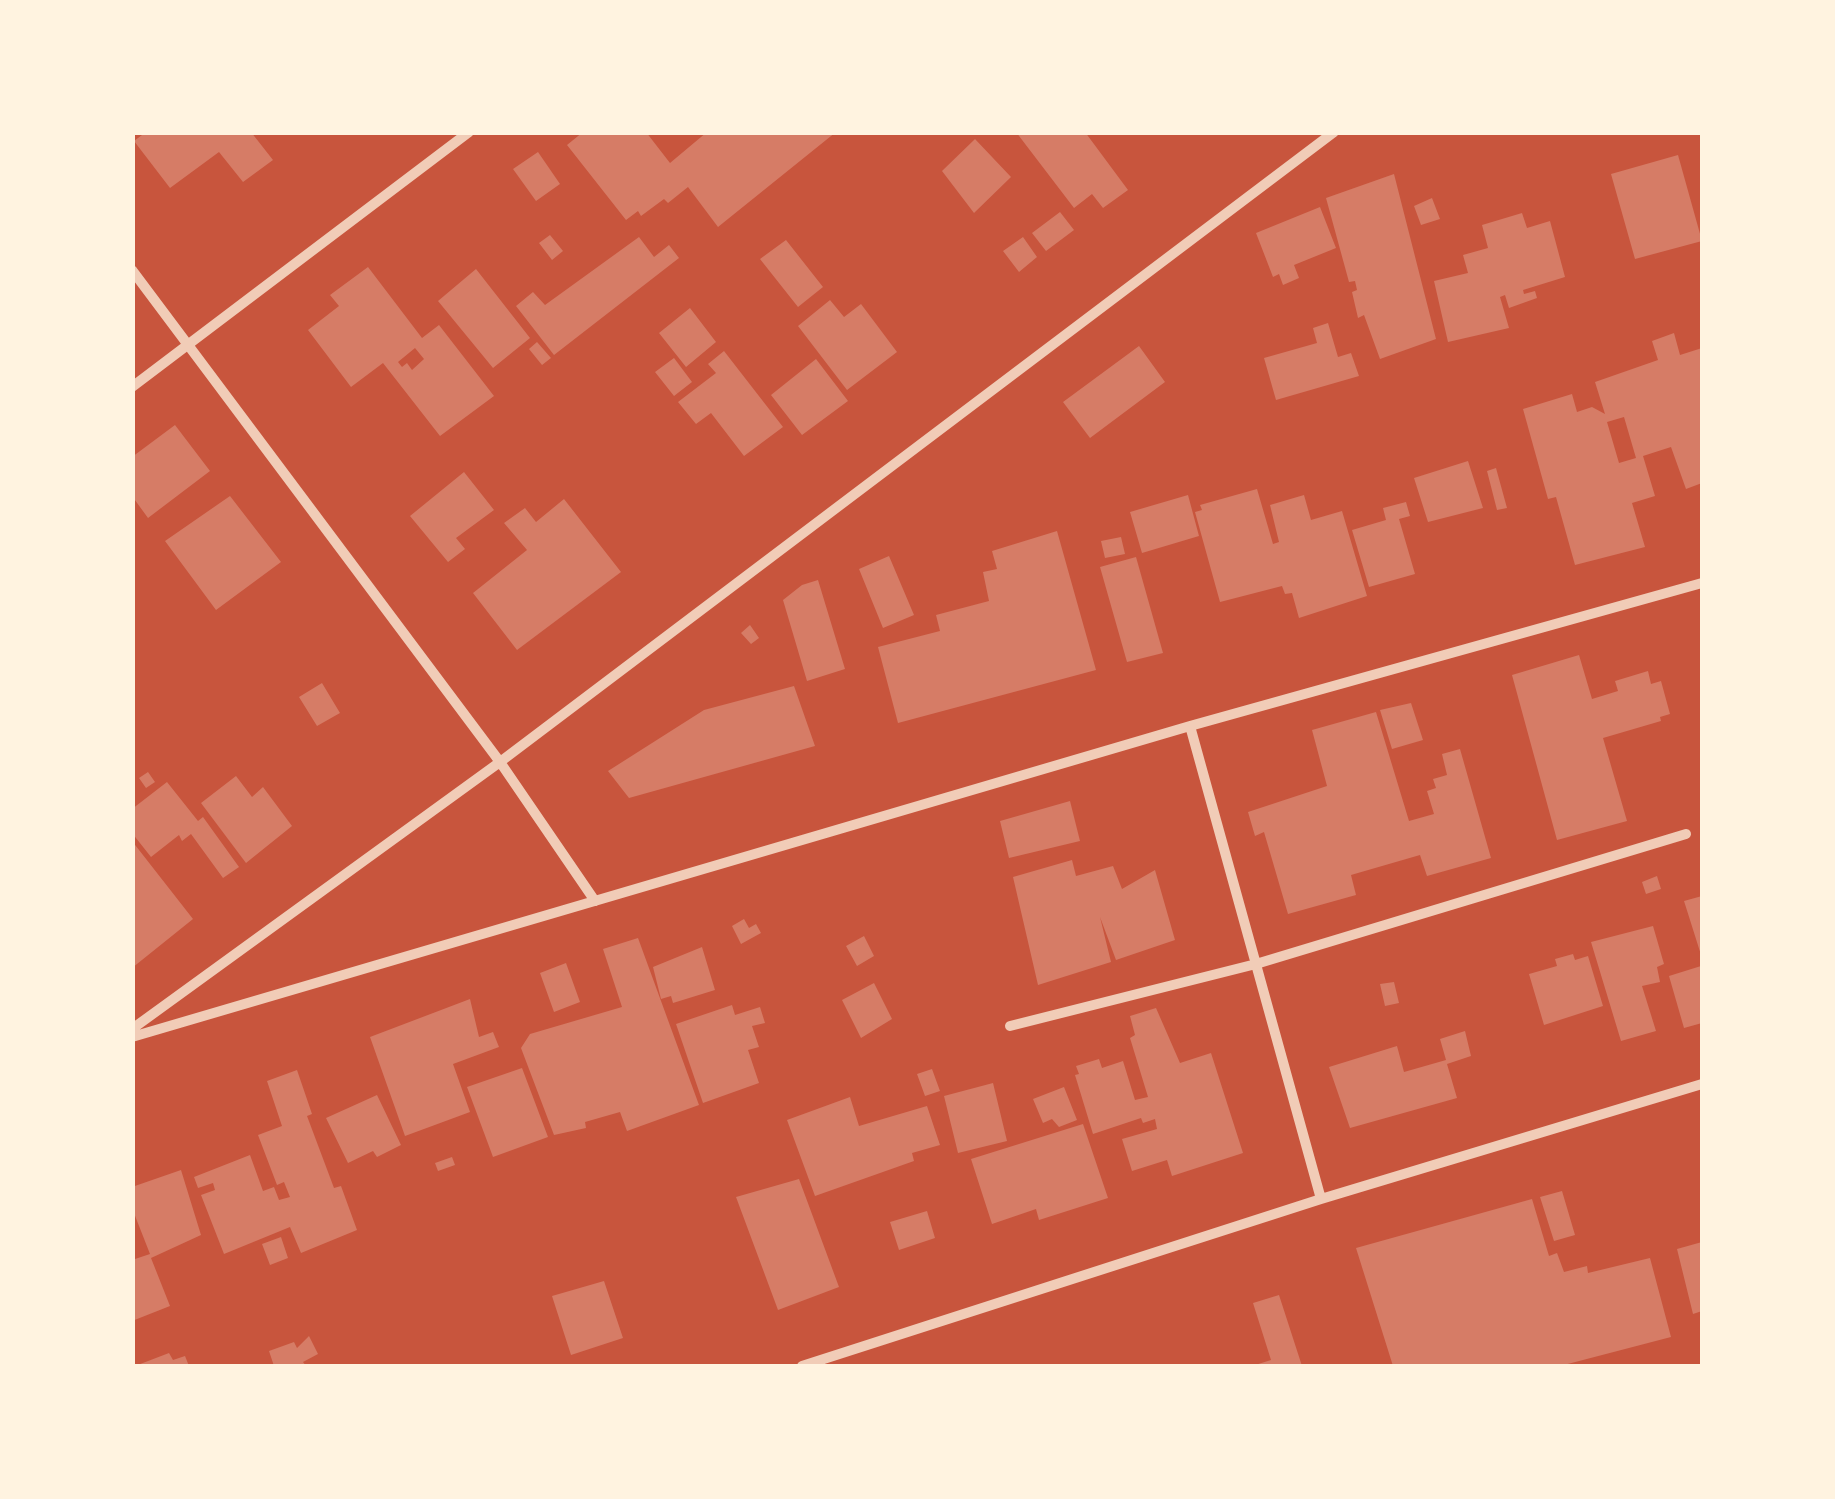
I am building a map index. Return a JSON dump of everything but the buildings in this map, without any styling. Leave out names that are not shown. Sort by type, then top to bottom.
[{"type":"street","points":[[132,388],[469,132]]},
{"type":"street","points":[[132,1029],[500,762],[1334,132]]},
{"type":"street","points":[[132,270],[500,762],[596,901]]},
{"type":"street","points":[[132,1037],[1190,726],[1702,582]]},
{"type":"street","points":[[1190,726],[1321,1199]]},
{"type":"street","points":[[1010,1026],[1256,964],[1686,834]]},
{"type":"street","points":[[802,1366],[1321,1199],[1702,1084]]}]
